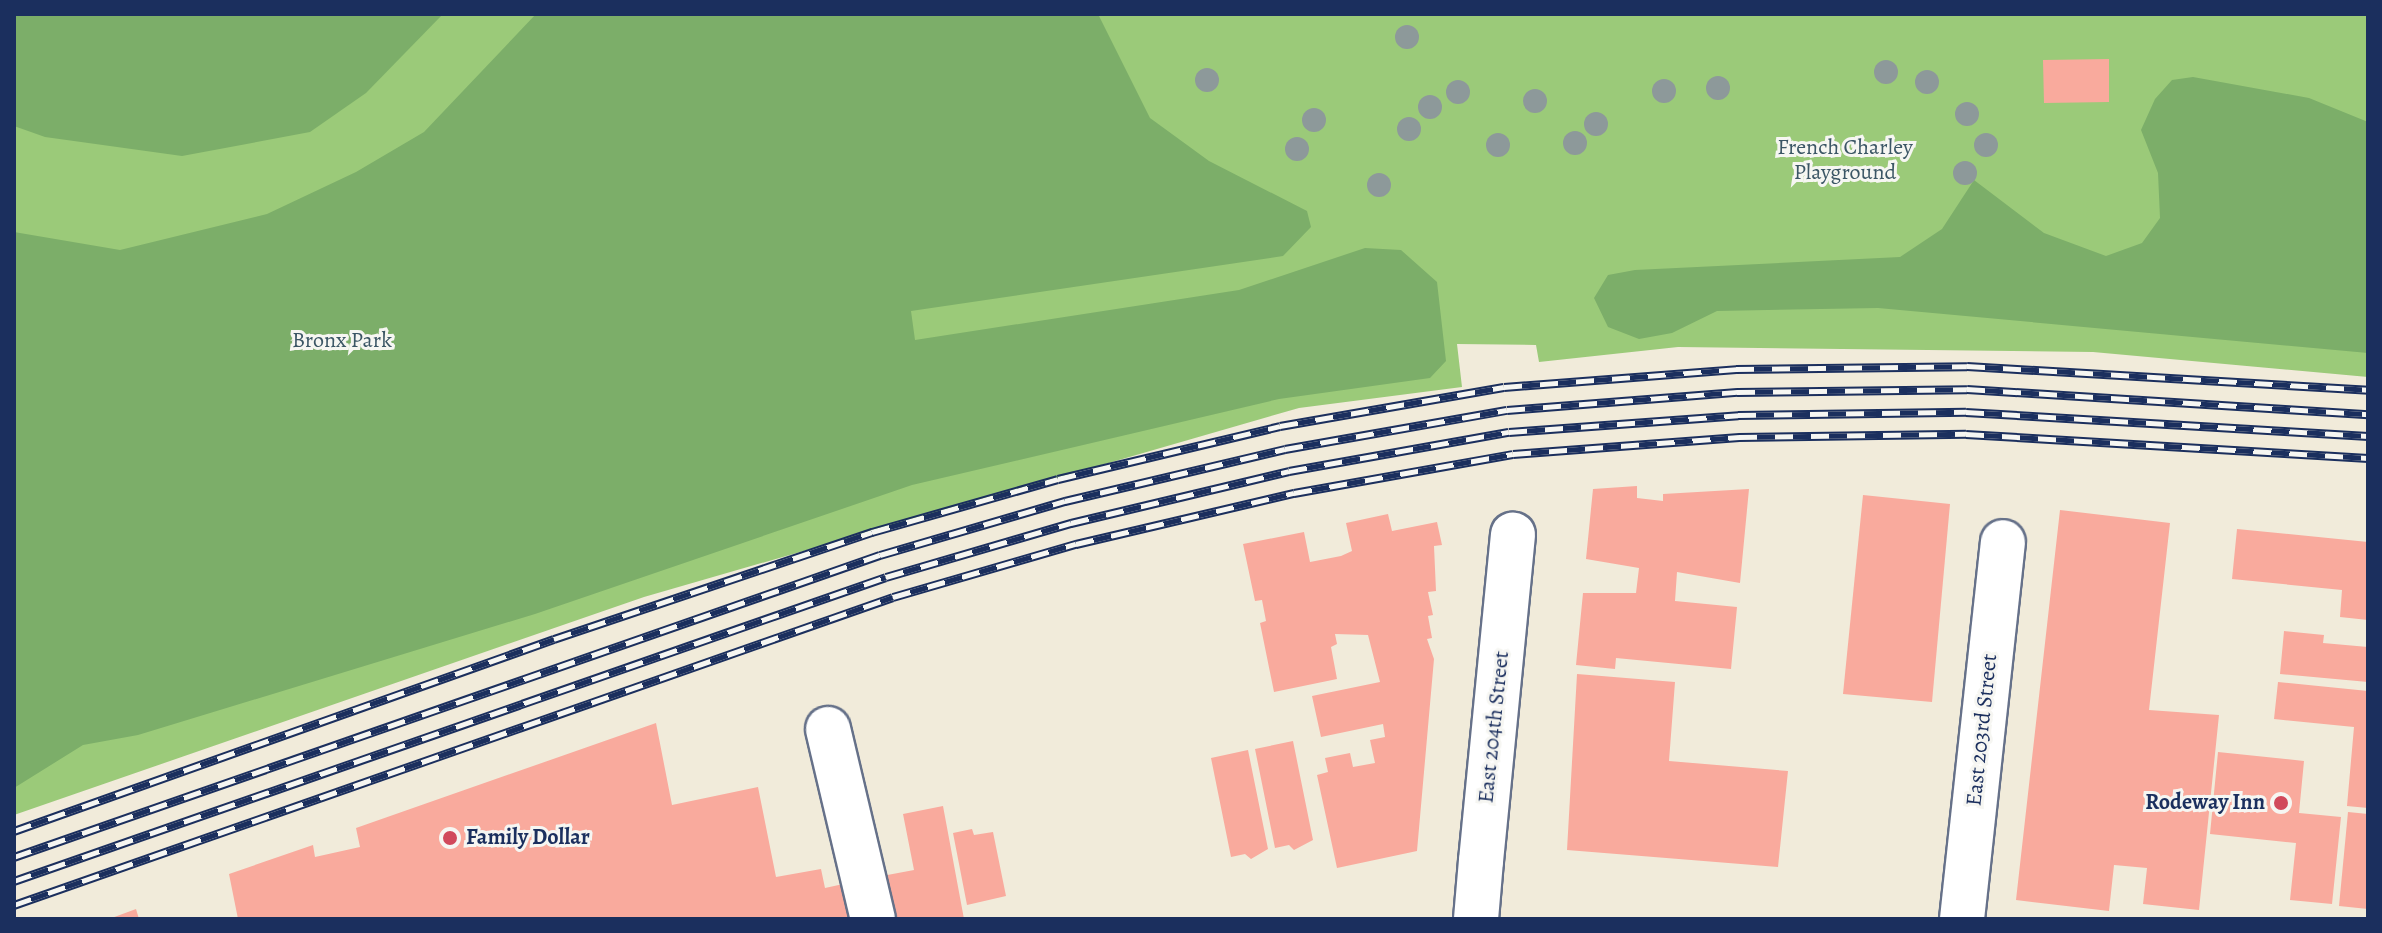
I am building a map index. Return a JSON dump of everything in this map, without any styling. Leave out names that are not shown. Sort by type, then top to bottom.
[{"type":"street","name":"East 204th Street","points":[[1476,919],[1513,535]]},
{"type":"street","name":"East 203rd Street","points":[[1962,919],[2003,542]]},
{"type":"street","points":[[828,729],[873,919]]},
{"type":"green space","name":"Bronx Park","points":[[14,14],[2368,14],[2368,377],[2093,352],[1678,347],[1539,362],[1536,345],[1457,344],[1462,387],[1299,408],[644,597],[14,815]]},
{"type":"green space","points":[[14,14],[443,14],[366,93],[310,132],[182,156],[45,137],[14,126]]},
{"type":"green space","points":[[536,14],[1098,14],[1150,118],[1209,161],[1307,211],[1311,227],[1283,256],[911,311],[915,340],[1239,290],[1365,248],[1401,250],[1437,282],[1446,361],[1430,378],[1279,399],[912,485],[535,614],[138,735],[83,745],[14,788],[14,232],[120,250],[267,214],[356,172],[424,132]]},
{"type":"green space","points":[[2193,77],[2309,98],[2368,122],[2368,353],[1878,308],[1717,311],[1672,333],[1639,339],[1608,327],[1594,298],[1608,275],[1635,270],[1900,257],[1942,229],[1974,180],[2044,233],[2106,256],[2142,243],[2160,218],[2158,173],[2141,130],[2155,99],[2172,80]]},
{"type":"building","points":[[2109,59],[2109,102],[2044,103],[2043,60]]},
{"type":"building","points":[[1637,486],[1637,498],[1663,501],[1663,494],[1749,489],[1740,583],[1677,572],[1675,601],[1737,607],[1731,669],[1616,658],[1615,669],[1576,665],[1583,593],[1636,593],[1639,568],[1586,559],[1593,489]]},
{"type":"building","points":[[1863,495],[1950,504],[1932,702],[1843,694]]},
{"type":"building","points":[[2060,510],[2170,523],[2149,710],[2219,715],[2199,910],[2143,904],[2147,868],[2114,865],[2109,911],[2016,900]]},
{"type":"building","points":[[1388,514],[1392,531],[1437,522],[1442,545],[1434,546],[1436,591],[1428,592],[1433,615],[1428,616],[1432,638],[1427,639],[1434,659],[1417,851],[1337,868],[1317,775],[1328,772],[1325,758],[1350,753],[1353,767],[1375,763],[1370,740],[1385,737],[1383,724],[1321,737],[1312,696],[1380,682],[1368,635],[1335,634],[1337,644],[1331,647],[1337,679],[1274,692],[1260,623],[1266,621],[1262,600],[1255,601],[1243,544],[1304,532],[1310,562],[1341,556],[1352,551],[1346,523]]},
{"type":"building","points":[[2237,529],[2368,542],[2368,620],[2340,617],[2342,590],[2232,579]]},
{"type":"building","points":[[2284,631],[2324,635],[2323,643],[2368,647],[2368,682],[2280,674]]},
{"type":"building","points":[[1577,674],[1675,682],[1669,761],[1788,771],[1778,867],[1567,850]]},
{"type":"building","points":[[2278,682],[2368,691],[2368,808],[2347,806],[2354,727],[2274,719]]},
{"type":"building","points":[[656,723],[672,805],[758,787],[776,877],[821,869],[825,888],[857,881],[865,919],[238,919],[229,874],[313,845],[315,857],[360,847],[356,828]]},
{"type":"building","points":[[1293,741],[1313,840],[1294,850],[1289,845],[1275,848],[1255,749]]},
{"type":"building","points":[[1248,750],[1268,849],[1251,859],[1245,854],[1231,857],[1211,758]]},
{"type":"building","name":"Rodeway Inn","points":[[2218,752],[2304,761],[2299,813],[2341,817],[2332,904],[2290,900],[2296,843],[2210,834]],"holes":[[[2248,795],[2263,797],[2262,811],[2246,809]]]},
{"type":"building","points":[[943,806],[964,919],[890,919],[882,876],[914,870],[903,814]]},
{"type":"building","points":[[2348,812],[2368,814],[2368,909],[2339,906]]},
{"type":"building","points":[[972,829],[974,835],[993,832],[1006,896],[967,905],[953,833]]},
{"type":"building","points":[[136,909],[139,919],[109,919]]},
{"type":"railway","points":[[14,831],[554,639],[872,532],[1058,479],[1280,426],[1504,387],[1736,369],[1967,366],[2368,390]]},
{"type":"railway","points":[[14,857],[880,555],[1065,501],[1285,449],[1507,410],[1737,392],[1967,389],[2368,414]]},
{"type":"railway","points":[[14,881],[886,577],[1071,523],[1289,471],[1509,432],[1738,415],[1966,412],[2368,436]]},
{"type":"railway","points":[[14,905],[893,597],[1076,544],[1294,493],[1513,454],[1739,437],[1966,434],[2368,458]]},
{"type":"place","name":"Rodeway Inn","points":[[2281,803]]},
{"type":"place","name":"Family Dollar","points":[[450,838]]},
{"type":"park label","name":"French Charley Playground","points":[[1845,160]]}]
